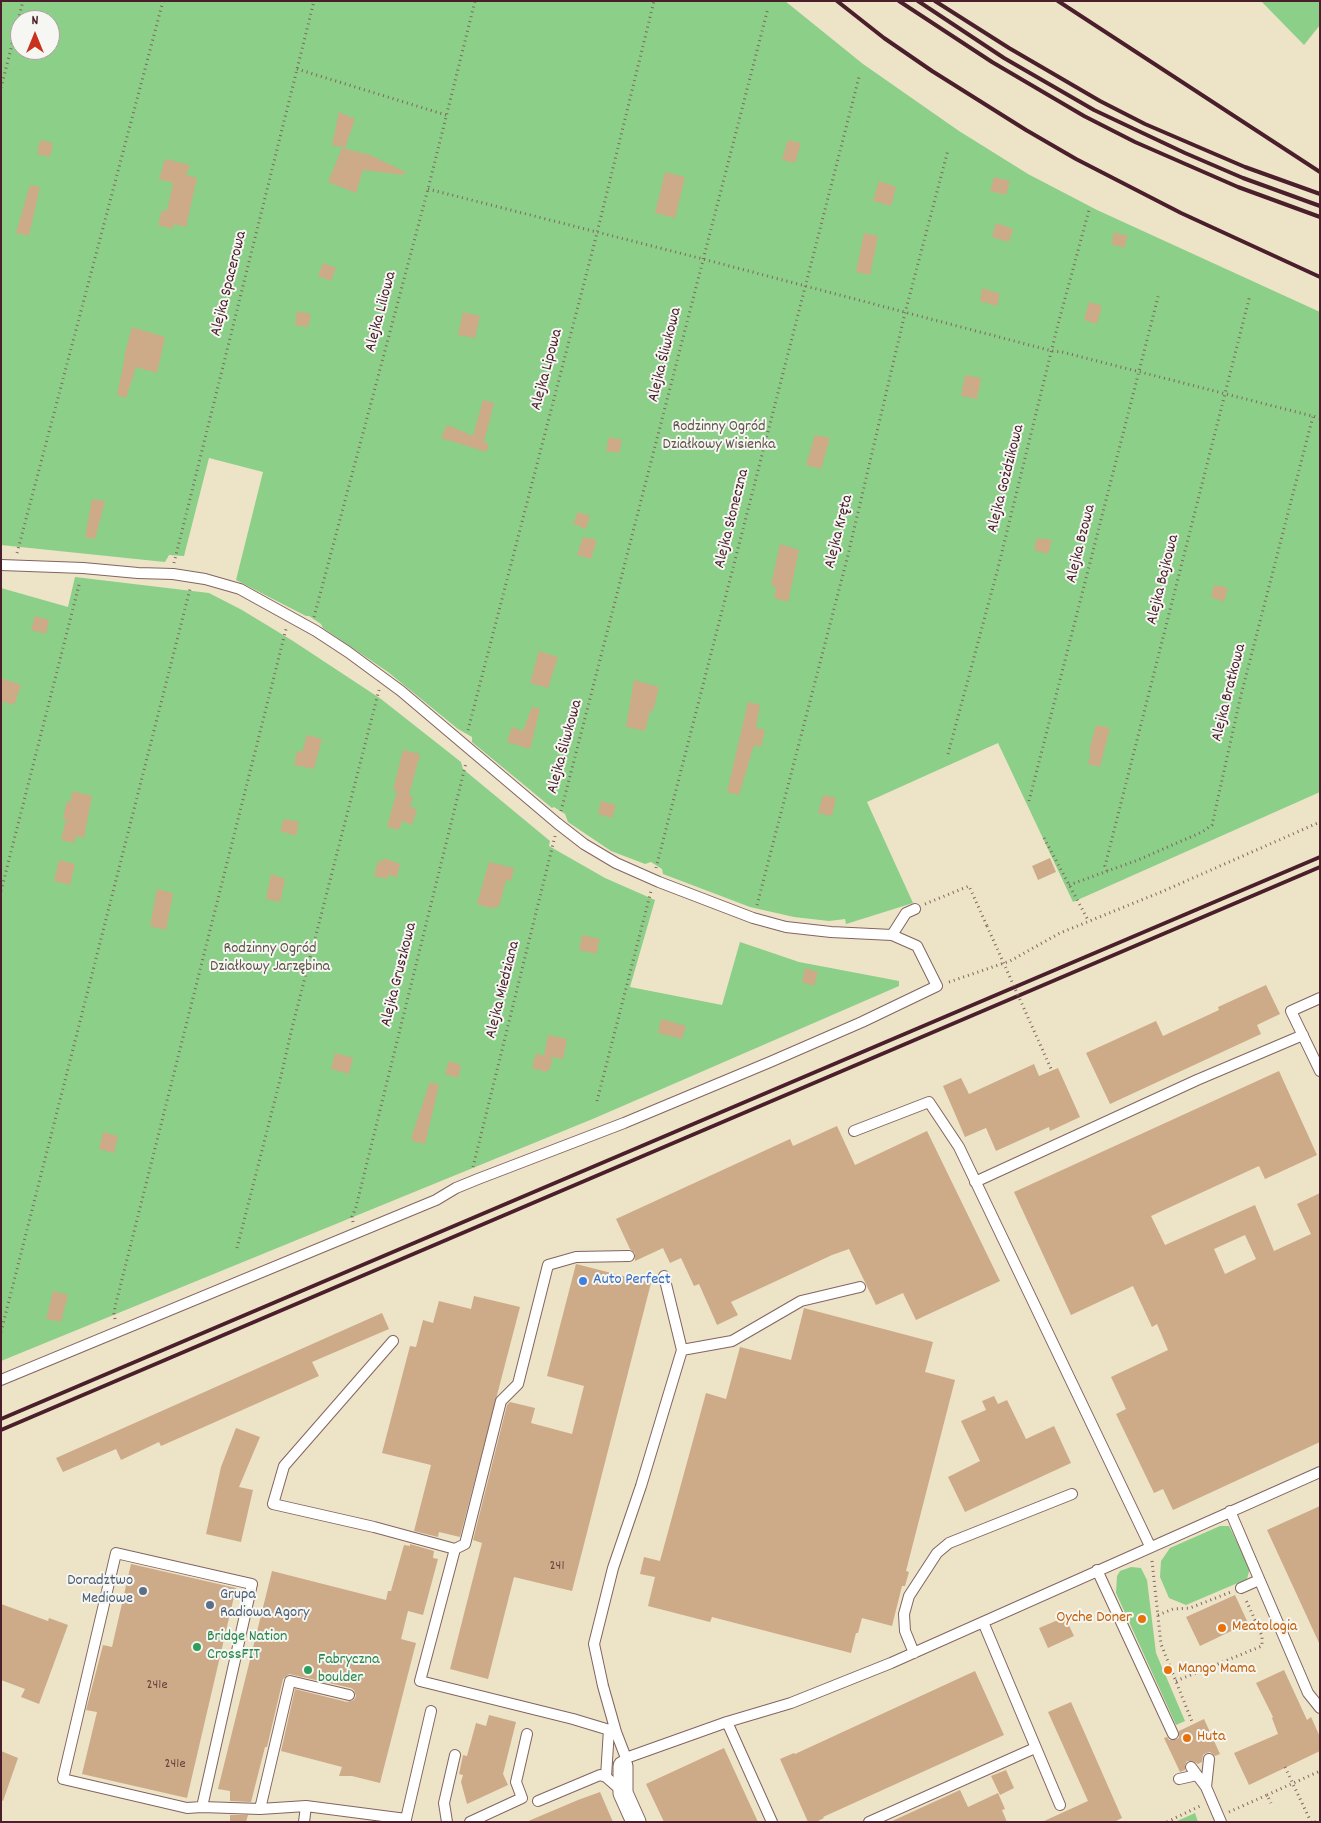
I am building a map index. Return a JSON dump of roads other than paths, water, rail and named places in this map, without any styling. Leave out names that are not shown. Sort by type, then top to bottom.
[{"type":"street","points":[[624,1762],[623,1792],[636,1822]]},
{"type":"lane","points":[[1,565],[173,574],[240,589],[310,628],[348,652],[382,677],[557,823],[584,844],[616,863],[654,880],[754,918],[786,927],[830,932],[892,935],[917,946],[936,986],[862,1022],[770,1062],[624,1123],[456,1188],[436,1200],[1,1380]]},
{"type":"lane","points":[[892,935],[906,912],[915,909]]},
{"type":"lane","points":[[1320,998],[1291,1010],[1320,1071]]},
{"type":"lane","points":[[976,1182],[1197,1080],[1303,1035]]},
{"type":"lane","points":[[854,1131],[929,1102],[959,1147],[1150,1546]]},
{"type":"lane","points":[[393,1341],[284,1466],[273,1504],[374,1527],[455,1549],[465,1544],[501,1401],[518,1384],[548,1265],[576,1257],[629,1256]]},
{"type":"lane","points":[[664,1276],[682,1350],[641,1486],[613,1568],[594,1644],[613,1731],[624,1762],[727,1722],[791,1703],[914,1653],[1150,1546],[1320,1472]]},
{"type":"lane","points":[[682,1350],[732,1341],[801,1301],[860,1287]]},
{"type":"lane","points":[[914,1653],[905,1631],[904,1614],[909,1596],[937,1553],[949,1543],[1072,1494]]},
{"type":"lane","points":[[1230,1511],[1308,1692],[1320,1708]]},
{"type":"lane","points":[[455,1549],[420,1681],[613,1731]]},
{"type":"lane","points":[[202,1807],[252,1584],[116,1553],[63,1779],[187,1808],[306,1806],[406,1820],[431,1711]]},
{"type":"lane","points":[[1097,1570],[1173,1734]]},
{"type":"lane","points":[[1241,1588],[1259,1580]]},
{"type":"lane","points":[[983,1622],[1060,1805]]},
{"type":"lane","points":[[260,1808],[290,1681],[349,1695]]},
{"type":"lane","points":[[727,1722],[772,1822]]},
{"type":"lane","points":[[606,1777],[613,1731]]},
{"type":"lane","points":[[470,1822],[522,1798],[516,1782],[527,1734]]},
{"type":"lane","points":[[869,1822],[1036,1748]]},
{"type":"lane","points":[[447,1822],[444,1804],[455,1755]]},
{"type":"lane","points":[[1206,1787],[1209,1759]]},
{"type":"lane","points":[[1179,1779],[1194,1771],[1206,1787],[1220,1819]]},
{"type":"lane","points":[[538,1801],[600,1775],[606,1777],[623,1792]]},
{"type":"lane","points":[[304,1822],[306,1806]]},
{"type":"railway","points":[[837,1],[884,38],[932,71],[1076,159],[1181,213],[1320,277]]},
{"type":"railway","points":[[899,1],[992,62],[1084,116],[1135,142],[1238,187],[1320,217]]},
{"type":"railway","points":[[918,1],[1004,58],[1094,110],[1243,178],[1320,206]]},
{"type":"railway","points":[[935,1],[1009,48],[1100,101],[1145,124],[1245,167],[1320,194]]},
{"type":"railway","points":[[1058,1],[1320,172]]},
{"type":"railway","points":[[1,1419],[1320,857]]},
{"type":"railway","points":[[1,1430],[1320,867]]},
{"type":"place","name":"Auto Perfect","points":[[583,1281]]},
{"type":"place","name":"Doradztwo Mediowe","points":[[143,1591]]},
{"type":"place","name":"Grupa Radiowa Agory","points":[[210,1605]]},
{"type":"place","name":"Oyche Doner","points":[[1142,1619]]},
{"type":"place","name":"Meatologia","points":[[1222,1628]]},
{"type":"place","name":"Bridge Nation CrossFIT","points":[[197,1647]]},
{"type":"place","name":"Fabryczna boulder","points":[[308,1670]]},
{"type":"place","name":"Mango Mama","points":[[1168,1670]]},
{"type":"place","name":"Huta","points":[[1187,1738]]},
{"type":"park label","name":"Rodzinny Ogród Działkowy Wisienka","points":[[719,437]]},
{"type":"park label","name":"Rodzinny Ogród Działkowy Jarzębina","points":[[270,959]]}]
